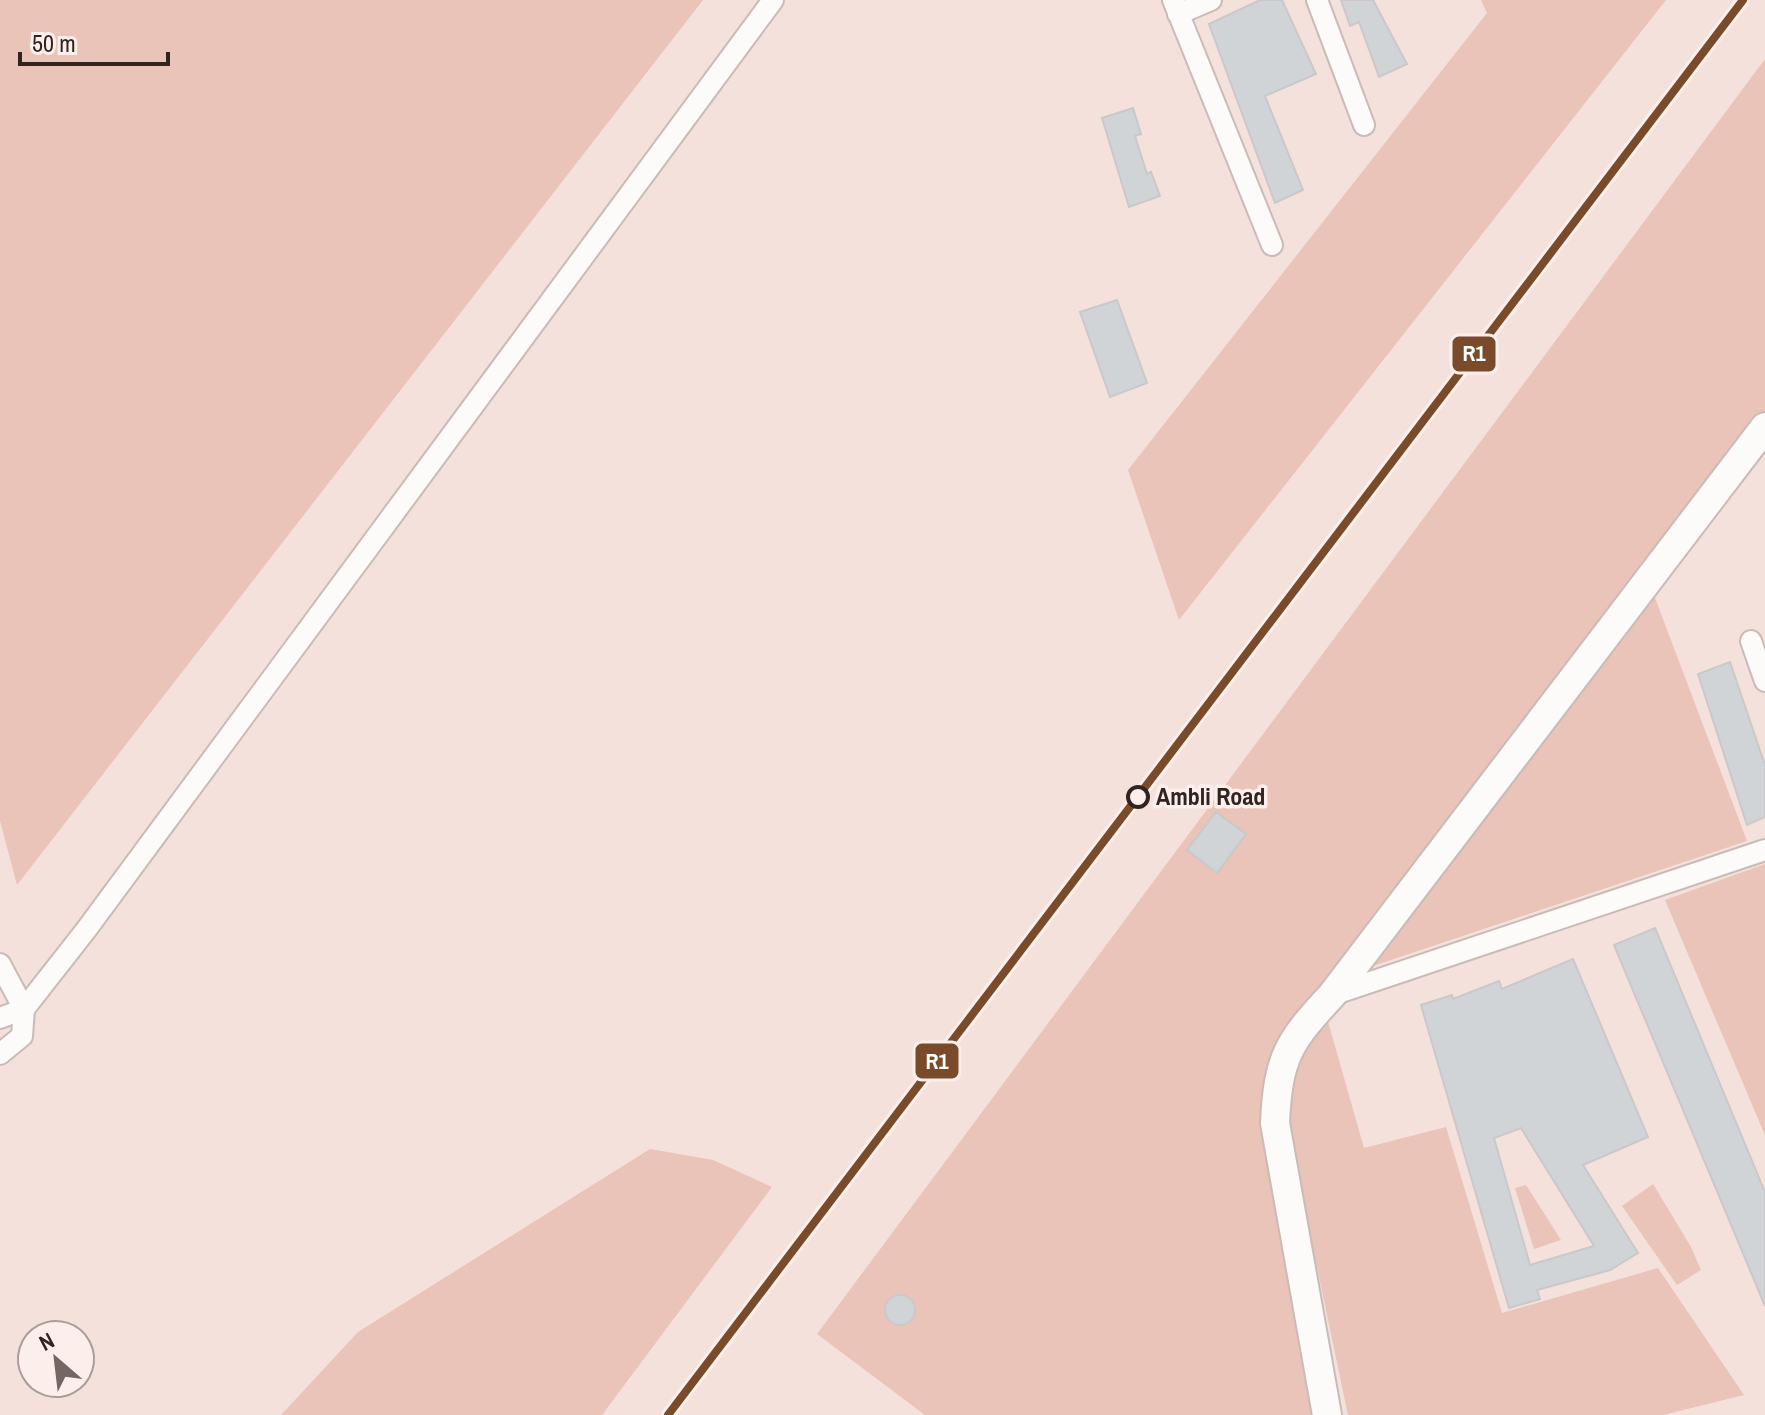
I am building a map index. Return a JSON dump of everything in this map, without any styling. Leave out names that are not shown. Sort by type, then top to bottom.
[{"type":"street","points":[[0,1018],[24,1009],[178,809],[266,684],[511,359],[773,0]]},
{"type":"street","points":[[1211,0],[1175,7],[1272,245]]},
{"type":"street","points":[[1317,0],[1364,125]]},
{"type":"street","points":[[1327,1415],[1275,1123],[1277,1075],[1296,1034],[1332,995],[1765,427]]},
{"type":"street","points":[[1751,641],[1765,681]]},
{"type":"street","points":[[1332,995],[1765,850]]},
{"type":"street","points":[[0,964],[24,1009],[22,1036],[0,1054]]},
{"type":"shaded area","points":[[0,0],[703,0],[17,885],[0,821]]},
{"type":"shaded area","points":[[1481,0],[1666,0],[1179,620],[1128,470],[1487,13]]},
{"type":"shaded area","points":[[1765,59],[1765,420],[1275,1074],[1315,1415],[925,1415],[817,1334]]},
{"type":"shaded area","points":[[1652,590],[1747,841],[1370,967]]},
{"type":"shaded area","points":[[1765,864],[1765,1135],[1665,900]]},
{"type":"shaded area","points":[[1327,1018],[1364,1148],[1446,1127],[1502,1313],[1658,1268],[1744,1395],[1663,1415],[1348,1415],[1286,1120],[1295,1064],[1307,1042]]},
{"type":"shaded area","points":[[650,1149],[713,1160],[772,1187],[602,1415],[281,1415],[358,1332]]},
{"type":"shaded area","points":[[1653,1184],[1691,1247],[1701,1270],[1677,1285],[1622,1206]]},
{"type":"shaded area","points":[[1526,1185],[1561,1240],[1534,1249],[1515,1188]]},
{"type":"building","points":[[1260,0],[1282,0],[1316,74],[1265,96],[1303,190],[1275,203],[1209,24]]},
{"type":"building","points":[[1341,0],[1373,0],[1407,64],[1379,77],[1359,22],[1350,26]]},
{"type":"building","points":[[1133,108],[1141,134],[1135,136],[1147,174],[1151,172],[1160,196],[1129,207],[1102,118]]},
{"type":"building","points":[[1117,300],[1147,383],[1110,397],[1080,312]]},
{"type":"building","points":[[1730,662],[1765,765],[1765,817],[1747,825],[1698,674]]},
{"type":"building","points":[[1216,812],[1246,834],[1217,873],[1187,850]]},
{"type":"building","points":[[1655,928],[1765,1192],[1765,1306],[1614,945]]},
{"type":"building","points":[[1573,959],[1648,1137],[1583,1165],[1638,1253],[1610,1270],[1537,1290],[1540,1299],[1509,1308],[1421,1005],[1452,995],[1453,999],[1499,981],[1502,989]],"holes":[[[1521,1128],[1594,1246],[1530,1265],[1494,1138]]]},
{"type":"building","points":[[900,1295],[906,1296],[914,1304],[914,1316],[906,1324],[900,1325],[894,1324],[886,1316],[885,1310],[886,1304],[894,1296]]},
{"type":"transit line","name":"R1","points":[[668,1415],[1743,0]]},
{"type":"place","name":"Ambli Road","points":[[1138,797]]}]
